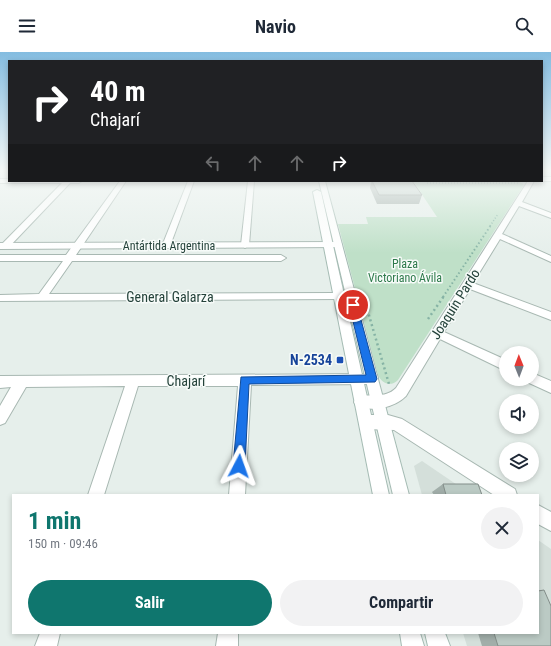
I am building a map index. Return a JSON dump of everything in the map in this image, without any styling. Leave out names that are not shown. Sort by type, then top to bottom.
[{"type":"street","points":[[3,246],[51,198]]},
{"type":"street","points":[[42,297],[111,198]]},
{"type":"street","points":[[166,246],[185,198]]},
{"type":"street","points":[[245,245],[249,198]]},
{"type":"street","points":[[320,198],[372,379],[401,494]]},
{"type":"street","points":[[325,198],[333,245],[339,296],[381,494]]},
{"type":"street","name":"Joaquín Pardo","points":[[361,402],[378,402],[388,400],[398,394],[520,198]]},
{"type":"street","points":[[517,203],[551,216]]},
{"type":"street","points":[[497,235],[551,259]]},
{"type":"street","name":"Antártida Argentina","points":[[3,246],[333,245]]},
{"type":"street","points":[[0,258],[281,258]]},
{"type":"street","points":[[467,284],[551,316]]},
{"type":"street","name":"General Galarza","points":[[0,298],[339,296]]},
{"type":"street","points":[[437,333],[499,363]]},
{"type":"street","name":"Chajarí","points":[[0,382],[372,379]]},
{"type":"street","points":[[237,494],[244,380]]},
{"type":"street","points":[[96,494],[134,381]]},
{"type":"street","points":[[539,381],[551,387]]},
{"type":"street","points":[[0,418],[22,382]]},
{"type":"street","points":[[366,422],[393,422],[507,494]]},
{"type":"street","points":[[539,515],[551,522]]},
{"type":"street","points":[[46,646],[50,634]]},
{"type":"street","points":[[227,646],[228,634]]},
{"type":"street","points":[[410,634],[413,646]]},
{"type":"street","points":[[435,634],[438,646]]},
{"type":"path","points":[[428,319],[501,209]]},
{"type":"shaded area","points":[[422,461],[471,494],[422,494],[414,466]]},
{"type":"shaded area","points":[[539,541],[551,549],[551,646],[467,646],[463,634],[539,634]]},
{"type":"green space","name":"Plaza Victoriano Ávila","points":[[424,198],[516,198],[398,380],[387,384],[382,381],[378,375],[338,224],[368,224],[366,217],[437,217]]},
{"type":"building","points":[[443,484],[478,484],[482,494],[446,494]]},
{"type":"building","points":[[544,590],[551,606],[551,646],[498,646],[494,634],[539,634],[539,591]]},
{"type":"place","name":"N-2534","points":[[340,360]]},
{"type":"route","points":[[239,466],[244,380],[372,379],[353,305]]}]
